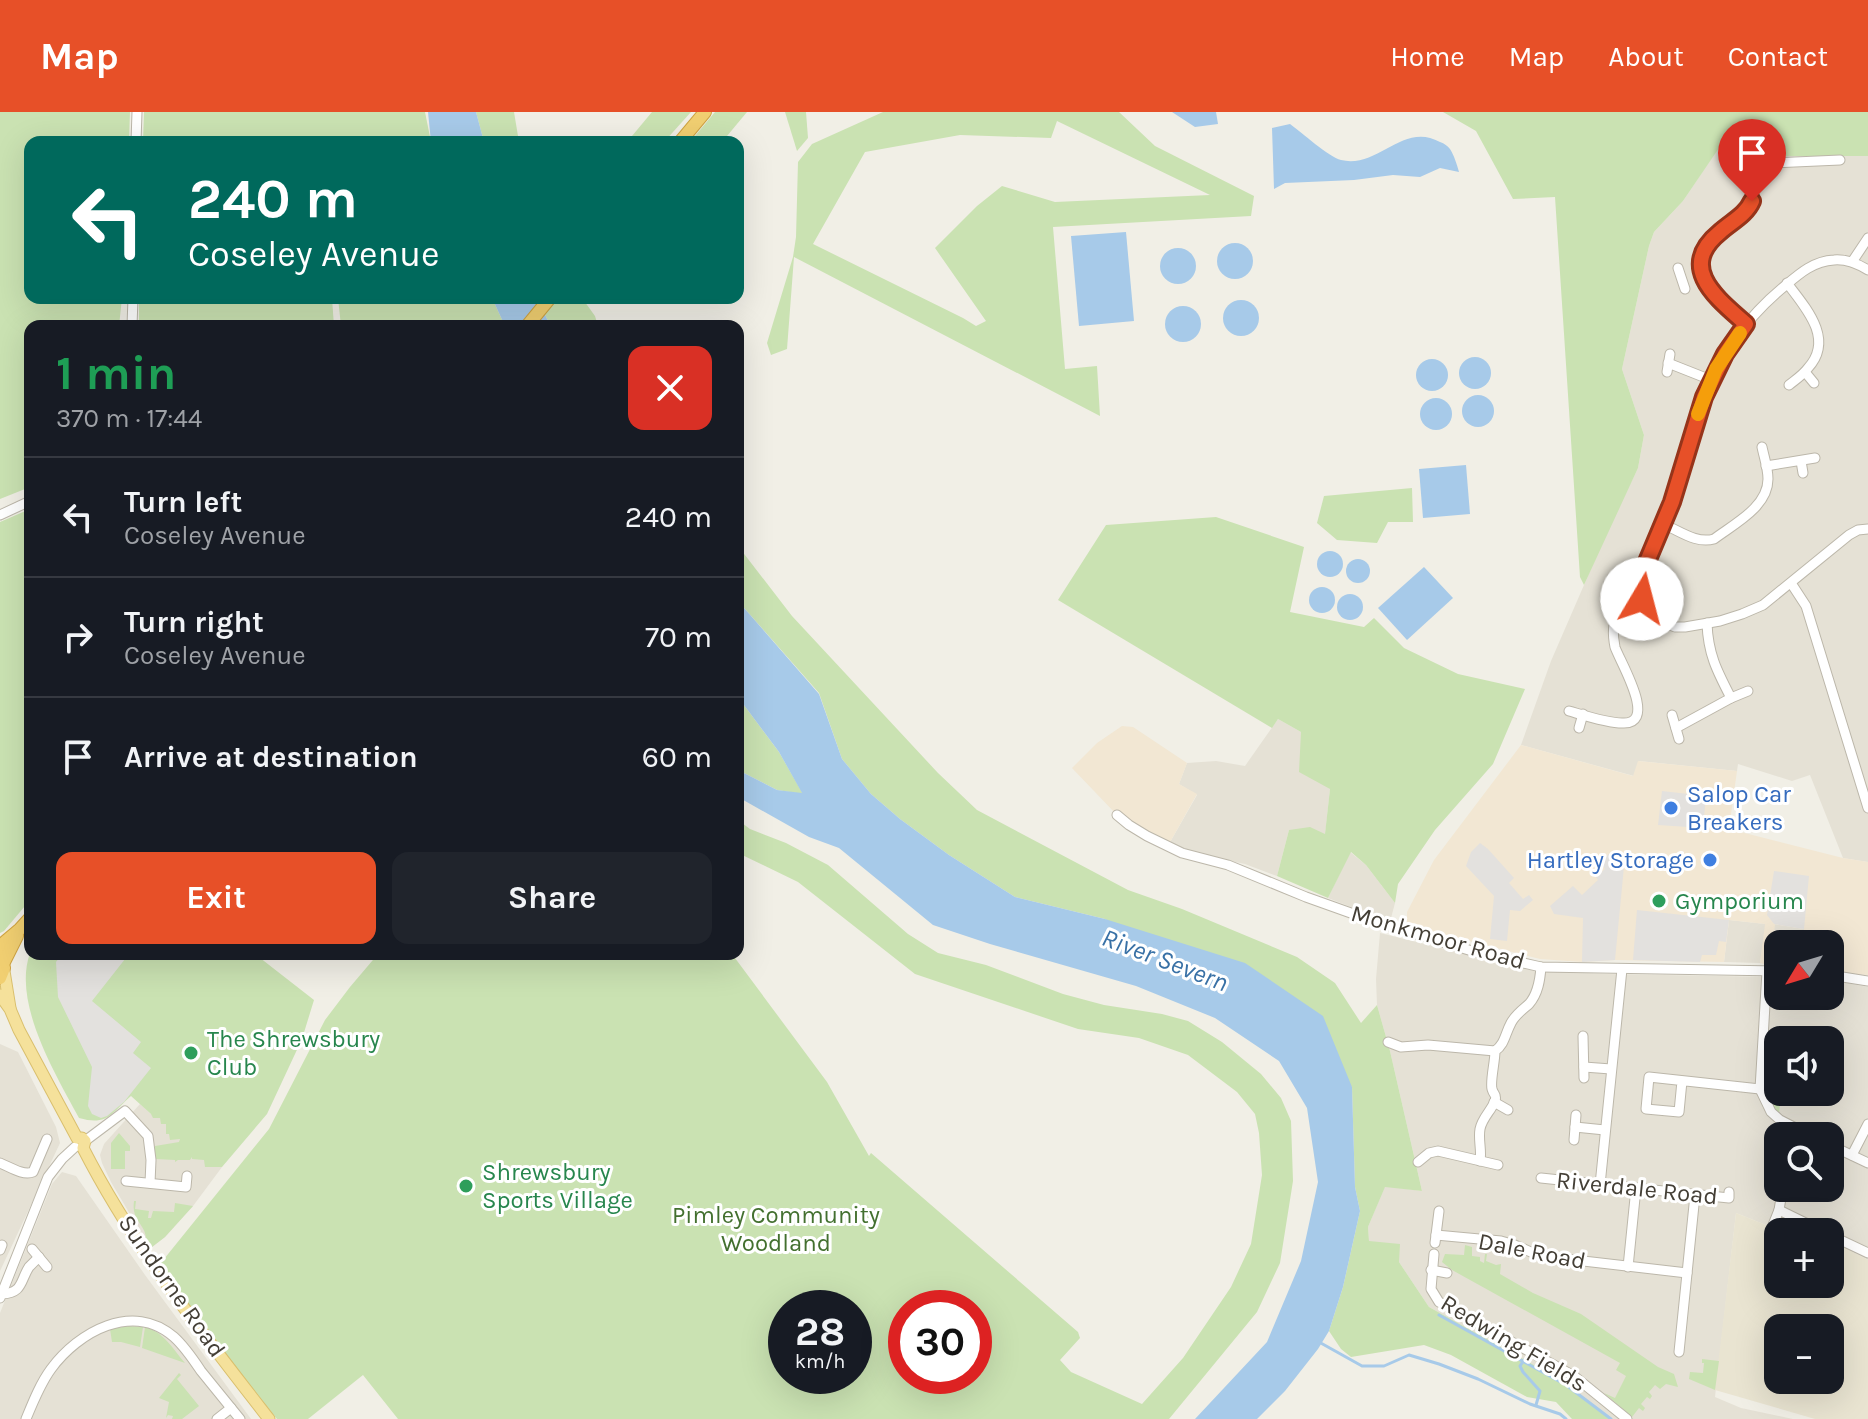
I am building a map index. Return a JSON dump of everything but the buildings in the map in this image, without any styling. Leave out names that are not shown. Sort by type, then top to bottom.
[{"type":"highway","points":[[685,136],[705,112]]},
{"type":"highway","points":[[532,320],[545,304]]},
{"type":"highway","points":[[0,946],[24,925]]},
{"type":"highway","points":[[2,967],[20,929]]},
{"type":"main road","name":"Sundorne Road","points":[[2,967],[10,1009]]},
{"type":"main road","name":"Sundorne Road","points":[[0,995],[131,1231],[210,1344],[269,1419]]},
{"type":"street","points":[[136,136],[137,112]]},
{"type":"street","points":[[1746,324],[1712,294],[1706,284],[1702,259],[1709,242],[1749,209],[1756,178],[1763,167],[1771,163],[1835,164]]},
{"type":"street","points":[[1852,262],[1868,238]]},
{"type":"street","points":[[1868,270],[1852,262],[1833,260],[1815,264],[1770,297],[1725,354],[1700,407],[1680,478],[1641,576],[1642,599],[1653,615],[1667,624],[1685,627],[1731,618],[1753,610],[1774,597],[1854,532],[1868,529]]},
{"type":"street","points":[[1685,289],[1679,272],[1702,273]]},
{"type":"street","points":[[1787,283],[1818,330],[1818,350],[1811,366],[1789,385]]},
{"type":"street","points":[[1668,363],[1711,380]]},
{"type":"street","points":[[1805,372],[1814,383]]},
{"type":"street","points":[[1663,524],[1698,540],[1714,539],[1752,510],[1762,498],[1767,485],[1762,447]]},
{"type":"street","points":[[1766,466],[1815,458]]},
{"type":"street","points":[[1801,461],[1803,473]]},
{"type":"street","points":[[0,515],[24,504]]},
{"type":"street","points":[[1791,583],[1806,606],[1868,808]]},
{"type":"street","points":[[1569,711],[1631,726],[1635,717],[1636,695],[1618,654],[1613,629],[1618,614],[1642,599]]},
{"type":"street","points":[[1707,623],[1712,660],[1731,698]]},
{"type":"street","points":[[1676,728],[1748,691]]},
{"type":"street","points":[[1579,728],[1583,714]]},
{"type":"street","points":[[1672,715],[1679,739]]},
{"type":"street","name":"Monkmoor Road","points":[[1117,815],[1147,836],[1182,853],[1228,865],[1306,897],[1472,951],[1541,967],[1764,971]]},
{"type":"street","points":[[1393,1048],[1428,1045],[1495,1051],[1504,1041],[1515,1016],[1532,1000],[1538,988],[1541,967]]},
{"type":"street","points":[[1600,1185],[1622,969]]},
{"type":"street","points":[[1844,977],[1868,981]]},
{"type":"street","points":[[1769,1010],[1760,1089],[1771,1112],[1784,1122]]},
{"type":"street","points":[[1583,1036],[1584,1072],[1611,1069]]},
{"type":"street","points":[[1480,1161],[1480,1126],[1495,1095],[1492,1081],[1495,1051]]},
{"type":"street","points":[[1682,1081],[1679,1112],[1646,1109],[1649,1077],[1760,1089]]},
{"type":"street","points":[[1494,1102],[1508,1110]]},
{"type":"street","points":[[1,1296],[48,1177],[80,1143],[125,1111],[148,1136],[150,1183]]},
{"type":"street","points":[[1574,1140],[1576,1115]]},
{"type":"street","points":[[1852,1155],[1868,1124]]},
{"type":"street","points":[[1575,1127],[1605,1130]]},
{"type":"street","points":[[0,1163],[28,1174],[33,1172],[43,1142]]},
{"type":"street","points":[[1419,1156],[1438,1151],[1498,1165]]},
{"type":"street","points":[[1844,1151],[1868,1163]]},
{"type":"street","points":[[126,1181],[186,1187],[187,1176]]},
{"type":"street","name":"Riverdale Road","points":[[1541,1178],[1729,1198],[1729,1192]]},
{"type":"street","points":[[1628,1267],[1636,1188]]},
{"type":"street","points":[[1679,1352],[1695,1195]]},
{"type":"street","points":[[1776,1218],[1780,1202]]},
{"type":"street","points":[[1779,1210],[1795,1218]]},
{"type":"street","points":[[1435,1244],[1439,1211]]},
{"type":"street","name":"Dale Road","points":[[1435,1244],[1501,1241],[1540,1256],[1687,1273]]},
{"type":"street","points":[[1844,1242],[1868,1253]]},
{"type":"street","name":"Redwing Fields","points":[[1435,1244],[1431,1289],[1439,1302],[1574,1376],[1627,1419]]},
{"type":"street","points":[[1,1296],[21,1286],[36,1253],[47,1267]]},
{"type":"street","points":[[1431,1270],[1447,1273]]},
{"type":"street","name":"Sundorne Road","points":[[26,1419],[48,1373],[81,1338],[102,1327],[129,1321],[145,1322],[174,1337],[240,1419]]},
{"type":"street","points":[[217,1419],[231,1408]]},
{"type":"shaded area","points":[[1719,147],[1755,166],[1765,158],[1868,156],[1868,862],[1843,858],[1810,775],[1792,781],[1738,764],[1737,771],[1639,761],[1634,776],[1521,745],[1551,661],[1638,468],[1644,435],[1622,369],[1649,246],[1654,232],[1683,201]]},
{"type":"shaded area","points":[[1278,719],[1301,732],[1330,789],[1325,835],[1289,830],[1277,876],[1245,864],[1169,844],[1197,795],[1179,784],[1187,763],[1216,761],[1245,766]]},
{"type":"shaded area","points":[[1122,726],[1133,727],[1187,763],[1179,784],[1197,794],[1169,844],[1117,815],[1072,768],[1097,743]]},
{"type":"shaded area","points":[[1521,745],[1633,776],[1638,761],[1737,771],[1729,829],[1868,862],[1868,975],[1844,973],[1844,930],[1804,930],[1775,924],[1774,930],[1764,930],[1765,924],[1729,920],[1724,962],[1582,962],[1540,959],[1407,925],[1407,912],[1434,860]]},
{"type":"shaded area","points":[[1662,791],[1706,796],[1703,828],[1658,825]]},
{"type":"shaded area","points":[[1480,843],[1514,878],[1509,883],[1523,899],[1529,895],[1533,900],[1520,911],[1510,910],[1507,941],[1490,939],[1494,896],[1466,866],[1471,852]]},
{"type":"shaded area","points":[[1350,852],[1366,865],[1395,903],[1391,918],[1387,921],[1328,898]]},
{"type":"shaded area","points":[[1609,854],[1625,856],[1615,960],[1582,962],[1583,918],[1554,914],[1550,906],[1573,886],[1582,895],[1598,880],[1596,877],[1605,869],[1600,862]]},
{"type":"shaded area","points":[[1774,871],[1809,876],[1804,929],[1774,924],[1767,915]]},
{"type":"shaded area","points":[[1637,910],[1729,920],[1726,942],[1719,941],[1716,955],[1702,955],[1700,962],[1633,960]]},
{"type":"shaded area","points":[[1729,920],[1766,924],[1760,963],[1724,962]]},
{"type":"shaded area","points":[[1774,924],[1804,929],[1804,930],[1774,930]]},
{"type":"shaded area","points":[[1764,932],[1764,964],[1760,963]]},
{"type":"shaded area","points":[[1380,933],[1530,970],[1764,977],[1764,1010],[1844,1010],[1844,983],[1868,987],[1868,1260],[1844,1247],[1844,1218],[1787,1218],[1781,1215],[1780,1218],[1764,1218],[1764,1224],[1736,1213],[1715,1397],[1741,1408],[1793,1419],[1611,1419],[1565,1382],[1429,1307],[1399,1262],[1369,1242],[1368,1227],[1385,1186],[1422,1191],[1377,1005]]},
{"type":"shaded area","points":[[124,960],[92,1001],[141,1042],[133,1053],[151,1068],[124,1102],[101,1118],[92,1114],[88,1106],[92,1067],[58,997],[56,962]]},
{"type":"shaded area","points":[[0,1044],[18,1052],[56,1127],[60,1143],[0,1271]]},
{"type":"shaded area","points":[[140,1104],[151,1114],[157,1109],[222,1167],[193,1206],[152,1247],[111,1182],[100,1155],[104,1144]]},
{"type":"shaded area","points":[[62,1172],[76,1176],[251,1419],[0,1419],[0,1313],[52,1184]]},
{"type":"shaded area","points":[[1736,1213],[1764,1224],[1764,1298],[1844,1298],[1844,1247],[1868,1260],[1868,1419],[1815,1419],[1715,1390]]},
{"type":"green space","points":[[0,112],[130,112],[129,136],[24,136],[24,304],[121,304],[120,320],[24,320],[24,489],[0,499]]},
{"type":"green space","points":[[144,112],[425,112],[430,136],[143,136]]},
{"type":"green space","points":[[476,112],[514,112],[518,136],[482,136]]},
{"type":"green space","points":[[652,112],[691,112],[669,136],[632,136]]},
{"type":"green space","points":[[715,112],[747,112],[727,136],[695,136]]},
{"type":"green space","points":[[785,112],[806,112],[808,138],[797,151]]},
{"type":"green space","points":[[883,112],[1119,112],[1155,146],[1254,196],[1251,216],[1053,227],[1065,369],[1097,366],[1100,416],[794,257],[787,349],[771,355],[767,343],[796,237],[798,162],[812,144]],"holes":[[[1057,121],[1210,195],[1055,202],[1002,186],[935,248],[986,321],[976,326],[813,244],[865,152],[960,135],[1051,138]]]},
{"type":"green space","points":[[1443,112],[1868,112],[1868,156],[1765,158],[1755,166],[1719,148],[1683,201],[1654,232],[1622,369],[1644,435],[1638,468],[1584,585],[1580,577],[1555,197],[1513,199],[1476,131]]},
{"type":"green space","points":[[139,304],[332,304],[334,320],[139,320]]},
{"type":"green space","points":[[339,304],[495,304],[502,320],[340,320]]},
{"type":"green space","points":[[541,304],[586,304],[596,320],[548,320]]},
{"type":"green space","points":[[1412,488],[1413,522],[1388,522],[1377,543],[1337,540],[1317,523],[1324,496]]},
{"type":"green space","points":[[24,512],[24,907],[0,933],[0,522]]},
{"type":"green space","points":[[1216,517],[1304,547],[1290,612],[1364,627],[1374,618],[1404,648],[1458,674],[1525,689],[1493,764],[1435,830],[1398,884],[1395,903],[1366,865],[1351,852],[1328,898],[1277,876],[1289,830],[1310,827],[1325,834],[1330,789],[1299,772],[1301,732],[1278,719],[1272,728],[1058,600],[1106,525]]},
{"type":"green space","points":[[744,554],[792,616],[938,773],[977,810],[1128,890],[1297,957],[1335,983],[1361,1023],[1377,1005],[1422,1191],[1385,1187],[1368,1227],[1369,1241],[1400,1244],[1399,1262],[1429,1307],[1565,1382],[1611,1419],[1572,1419],[1556,1402],[1527,1397],[1451,1355],[1424,1345],[1351,1357],[1341,1349],[1329,1331],[1343,1287],[1360,1211],[1355,1187],[1352,1087],[1105,919],[1015,897],[900,819],[871,794],[842,759],[819,693],[744,608]]},
{"type":"green space","points":[[744,705],[779,752],[803,794],[777,790],[744,773]]},
{"type":"green space","name":"Shrewsbury Sports Village","points":[[744,824],[828,865],[908,934],[938,953],[986,965],[1063,994],[1188,1021],[1222,1042],[1261,1074],[1281,1098],[1291,1121],[1293,1181],[1280,1263],[1257,1312],[1169,1419],[398,1419],[363,1375],[308,1419],[277,1419],[214,1340],[160,1264],[269,1129],[325,1020],[373,960],[736,960],[827,1082],[869,1156],[871,1153],[1078,1332],[1080,1338],[1060,1360],[1071,1372],[1142,1404],[1183,1358],[1231,1287],[1251,1244],[1262,1175],[1255,1114],[1237,1092],[1188,1055],[1139,1038],[1078,1029],[915,974],[798,882],[744,856]]},
{"type":"green space","name":"The Shrewsbury Club","points":[[29,960],[263,960],[314,1000],[302,1039],[267,1114],[222,1167],[205,1167],[204,1160],[192,1157],[175,1162],[155,1159],[155,1146],[179,1142],[180,1139],[170,1140],[169,1134],[166,1134],[166,1124],[161,1124],[160,1118],[153,1118],[131,1096],[108,1117],[96,1120],[79,1118],[39,1038],[27,994]]},
{"type":"green space","points":[[119,1133],[130,1146],[130,1151],[125,1151],[125,1169],[111,1169],[111,1143]]},
{"type":"green space","points":[[134,1201],[135,1209],[149,1211],[148,1218],[151,1218],[153,1211],[174,1212],[175,1203],[193,1206],[152,1247],[146,1241],[135,1214]]},
{"type":"green space","points":[[1465,1245],[1472,1247],[1472,1256],[1480,1257],[1480,1261],[1484,1263],[1487,1254],[1486,1261],[1501,1264],[1500,1274],[1533,1293],[1581,1314],[1658,1367],[1674,1374],[1678,1387],[1666,1384],[1660,1389],[1655,1385],[1649,1392],[1652,1396],[1650,1399],[1647,1397],[1641,1404],[1645,1408],[1643,1411],[1639,1408],[1632,1417],[1604,1393],[1615,1398],[1626,1376],[1616,1370],[1620,1363],[1442,1262],[1445,1254],[1464,1255]]},
{"type":"green space","points":[[143,1327],[140,1347],[112,1342],[110,1329]]},
{"type":"green space","points":[[145,1327],[163,1337],[185,1363],[142,1348]]},
{"type":"green space","points":[[1702,1359],[1719,1361],[1715,1390],[1689,1379],[1690,1372],[1703,1373]]},
{"type":"green space","points":[[179,1373],[181,1375],[177,1379],[199,1406],[182,1419],[172,1419],[173,1416],[168,1415],[166,1418],[169,1402],[159,1398]]},
{"type":"water","points":[[428,112],[476,112],[482,136],[430,136]]},
{"type":"water","points":[[1172,112],[1216,112],[1218,124],[1195,127]]},
{"type":"water","points":[[1290,124],[1341,160],[1367,158],[1402,141],[1427,137],[1449,148],[1459,172],[1440,168],[1420,177],[1393,175],[1285,183],[1274,189],[1272,128]]},
{"type":"water","points":[[1126,232],[1134,321],[1079,326],[1071,236]]},
{"type":"water","points":[[1235,243],[1248,248],[1253,261],[1248,274],[1235,279],[1222,274],[1217,261],[1222,248]]},
{"type":"water","points":[[1178,248],[1191,253],[1196,266],[1191,279],[1178,284],[1165,279],[1160,266],[1165,253]]},
{"type":"water","points":[[1241,300],[1254,305],[1259,318],[1254,331],[1241,336],[1228,331],[1223,318],[1228,305]]},
{"type":"water","points":[[495,304],[541,304],[548,320],[502,320]]},
{"type":"water","points":[[1183,306],[1196,311],[1201,324],[1196,337],[1183,342],[1170,337],[1165,324],[1170,311]]},
{"type":"water","points":[[1475,357],[1486,362],[1491,373],[1486,384],[1475,389],[1464,384],[1459,373],[1464,362]]},
{"type":"water","points":[[1432,359],[1443,364],[1448,375],[1443,386],[1432,391],[1421,386],[1416,375],[1421,364]]},
{"type":"water","points":[[1478,395],[1489,400],[1494,411],[1489,422],[1478,427],[1467,422],[1462,411],[1467,400]]},
{"type":"water","points":[[1436,398],[1447,403],[1452,414],[1447,425],[1436,430],[1425,425],[1420,414],[1425,403]]},
{"type":"water","points":[[1466,465],[1470,514],[1423,518],[1419,469]]},
{"type":"water","points":[[1330,551],[1339,555],[1343,564],[1339,573],[1330,577],[1321,573],[1317,564],[1321,555]]},
{"type":"water","points":[[1353,559],[1363,559],[1370,566],[1370,576],[1363,583],[1353,583],[1346,576],[1346,566]]},
{"type":"water","points":[[1424,567],[1453,598],[1407,640],[1378,608]]},
{"type":"water","points":[[1322,587],[1331,591],[1335,600],[1331,609],[1322,613],[1313,609],[1309,600],[1313,591]]},
{"type":"water","points":[[1350,594],[1359,598],[1363,607],[1359,616],[1350,620],[1341,616],[1337,607],[1341,598]]},
{"type":"water","name":"River Severn","points":[[744,608],[819,694],[842,759],[871,794],[949,855],[1015,897],[1105,919],[1245,963],[1323,1016],[1352,1087],[1355,1187],[1360,1211],[1343,1287],[1329,1331],[1285,1391],[1257,1419],[1195,1419],[1267,1342],[1301,1261],[1318,1182],[1307,1108],[1279,1061],[1215,1018],[1136,986],[933,925],[839,848],[809,837],[744,800],[744,773],[777,790],[802,793],[779,752],[744,705]]},
{"type":"waterway","points":[[1439,1315],[1566,1385],[1611,1419]]},
{"type":"waterway","points":[[1319,1342],[1362,1366],[1384,1366],[1409,1355],[1439,1364],[1566,1419]]},
{"type":"waterway","points":[[1524,1360],[1520,1366],[1523,1372],[1540,1391],[1536,1405]]},
{"type":"slow traffic","points":[[1698,414],[1716,369],[1740,333]]},
{"type":"place","name":"Salop Car Breakers","points":[[1671,808]]},
{"type":"place","name":"Hartley Storage","points":[[1710,860]]},
{"type":"place","name":"Gymporium","points":[[1659,901]]},
{"type":"place","name":"The Shrewsbury Club","points":[[191,1053]]},
{"type":"place","name":"Shrewsbury Sports Village","points":[[466,1186]]},
{"type":"route","points":[[1642,599],[1641,576],[1672,502],[1704,397],[1716,369],[1746,324],[1708,289],[1701,266],[1704,252],[1717,234],[1749,209],[1752,201]]},
{"type":"park label","name":"Pimley Community Woodland","points":[[776,1229]]}]
